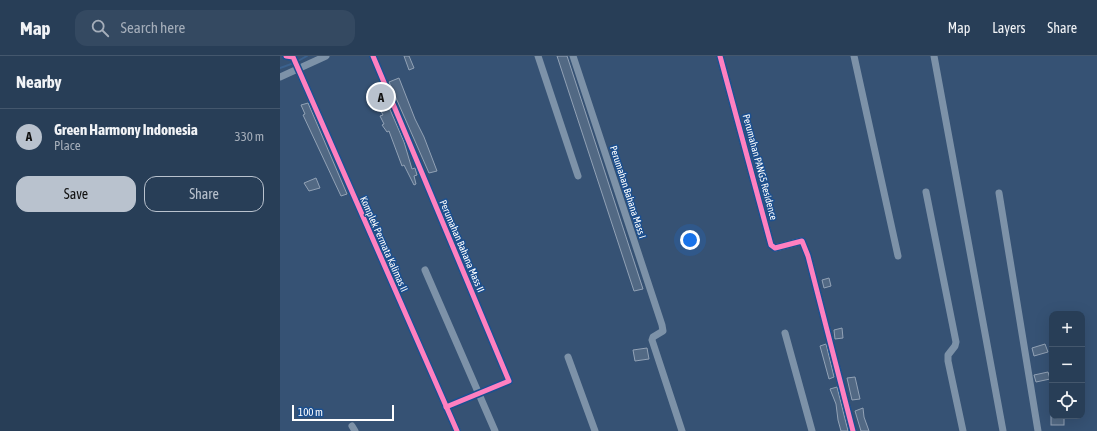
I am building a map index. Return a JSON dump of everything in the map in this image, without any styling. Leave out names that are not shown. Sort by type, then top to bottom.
[{"type":"street","points":[[286,56],[293,57],[296,64]]},
{"type":"street","points":[[280,77],[296,64],[326,56]]},
{"type":"street","name":"Perumahan Bahana Mass II","points":[[373,56],[509,382],[446,407]]},
{"type":"street","points":[[538,56],[578,176]]},
{"type":"street","name":"Perumahan Bahana Mass I","points":[[573,56],[662,325],[663,330],[660,334],[653,337],[652,340],[682,431]]},
{"type":"street","name":"Perumahan PANG5 Residence","points":[[720,56],[772,245],[775,248],[799,240],[803,243],[808,256],[853,431]]},
{"type":"street","points":[[854,56],[898,256]]},
{"type":"street","points":[[934,56],[1003,431]]},
{"type":"street","name":"Komplek Permata Kalimas II","points":[[296,64],[457,431]]},
{"type":"street","points":[[926,192],[956,342],[955,346],[948,355],[948,360],[963,431]]},
{"type":"street","points":[[999,193],[1038,431]]},
{"type":"street","points":[[425,270],[495,431]]},
{"type":"street","points":[[785,333],[812,431]]},
{"type":"street","points":[[568,358],[595,431]]},
{"type":"building","points":[[404,56],[409,56],[414,68],[409,70]]},
{"type":"building","points":[[557,56],[567,56],[643,289],[634,291]]},
{"type":"building","points":[[399,78],[437,171],[429,173],[389,82]]},
{"type":"building","points":[[379,84],[404,142],[412,169],[415,168],[417,175],[414,176],[416,184],[414,185],[404,165],[402,166],[389,131],[387,132],[382,125],[384,124],[380,116],[383,115],[373,96],[378,93],[374,86]]},
{"type":"building","points":[[308,103],[347,194],[341,196],[303,115],[305,114],[301,105]]},
{"type":"building","points":[[316,178],[320,188],[309,191],[304,183]]},
{"type":"building","points":[[829,278],[831,286],[824,288],[822,280]]},
{"type":"building","points":[[842,328],[843,338],[835,339],[834,330]]},
{"type":"building","points":[[826,344],[834,377],[829,379],[820,346]]},
{"type":"building","points":[[1045,344],[1048,352],[1034,356],[1032,348]]},
{"type":"building","points":[[647,348],[649,359],[635,361],[633,350]]},
{"type":"building","points":[[1048,372],[1049,379],[1036,382],[1034,375]]},
{"type":"building","points":[[855,377],[860,399],[852,400],[847,378]]},
{"type":"building","points":[[837,387],[848,431],[841,431],[836,404],[830,389]]},
{"type":"building","points":[[863,408],[864,417],[869,431],[861,431],[855,411]]},
{"type":"building","points":[[1051,419],[1064,419],[1064,425],[1051,425]]},
{"type":"waterway","points":[[298,61],[307,56]]},
{"type":"waterway","points":[[280,68],[294,63]]},
{"type":"cycle path","points":[[286,56],[293,57],[457,431]]},
{"type":"cycle path","points":[[373,56],[509,381],[446,407]]},
{"type":"cycle path","points":[[720,56],[771,245],[775,248],[802,241],[808,256],[853,431]]},
{"type":"place","name":"Green Harmony Indonesia","points":[[381,97]]}]
